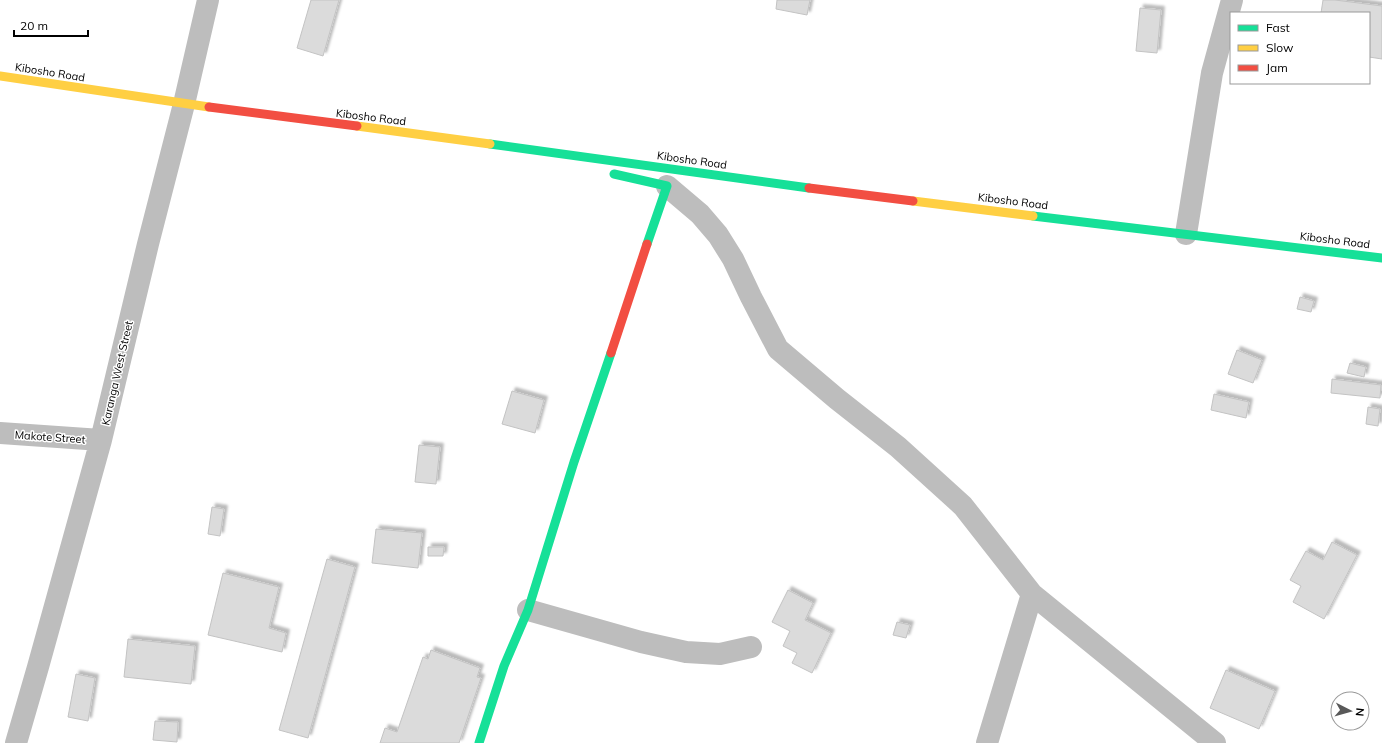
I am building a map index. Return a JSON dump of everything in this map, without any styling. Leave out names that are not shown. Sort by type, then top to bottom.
[{"type":"street","name":"Karanga West Street","points":[[16,743],[101,440],[148,244],[184,104],[208,0]]},
{"type":"street","points":[[1186,234],[1212,73],[1232,0]]},
{"type":"street","name":"Kibosho Road","points":[[0,76],[184,104],[469,141],[824,190],[1382,258]]},
{"type":"street","points":[[469,141],[576,165]]},
{"type":"street","points":[[606,172],[667,186],[700,214],[718,235],[734,259],[751,297],[778,349],[836,399],[898,447],[963,506],[1032,594],[1215,743]]},
{"type":"street","points":[[479,743],[504,666],[528,610],[574,462],[667,186]]},
{"type":"street","name":"Makote Street","points":[[0,433],[101,440]]},
{"type":"street","points":[[987,743],[1032,594]]},
{"type":"street","points":[[528,610],[641,642],[686,652],[720,654],[751,647]]},
{"type":"building","points":[[311,0],[339,0],[323,56],[297,48]]},
{"type":"building","points":[[777,0],[810,0],[807,15],[776,9]]},
{"type":"building","points":[[1323,0],[1335,0],[1382,6],[1382,59],[1370,57],[1370,12],[1321,12]]},
{"type":"building","points":[[1140,8],[1161,10],[1157,53],[1136,51]]},
{"type":"building","points":[[1300,297],[1314,301],[1311,312],[1297,309]]},
{"type":"building","points":[[1237,350],[1262,360],[1253,383],[1228,374]]},
{"type":"building","points":[[1350,363],[1366,367],[1364,377],[1347,373]]},
{"type":"building","points":[[1332,379],[1381,385],[1380,398],[1331,393]]},
{"type":"building","points":[[512,391],[544,400],[535,433],[502,424]]},
{"type":"building","points":[[1214,394],[1249,402],[1246,418],[1211,410]]},
{"type":"building","points":[[1368,407],[1380,409],[1378,426],[1366,424]]},
{"type":"building","points":[[419,445],[440,447],[436,484],[415,482]]},
{"type":"building","points":[[212,507],[224,509],[220,536],[208,534]]},
{"type":"building","points":[[376,529],[422,533],[418,568],[372,563]]},
{"type":"building","points":[[1332,542],[1357,555],[1324,619],[1293,602],[1301,586],[1290,580],[1306,551],[1323,560]]},
{"type":"building","points":[[428,547],[444,547],[443,556],[428,556]]},
{"type":"building","points":[[327,559],[355,567],[308,738],[279,730]]},
{"type":"building","points":[[223,573],[279,587],[269,628],[286,633],[282,652],[208,635]]},
{"type":"building","points":[[788,590],[813,603],[805,620],[831,633],[812,673],[792,663],[797,653],[783,646],[790,631],[772,622]]},
{"type":"building","points":[[897,622],[910,625],[906,638],[893,635]]},
{"type":"building","points":[[128,639],[195,646],[191,684],[124,677]]},
{"type":"building","points":[[431,650],[480,668],[477,677],[481,678],[459,743],[380,743],[385,728],[397,732],[423,657],[428,659]]},
{"type":"building","points":[[1226,670],[1275,691],[1259,729],[1210,708]]},
{"type":"building","points":[[76,674],[95,678],[88,721],[68,717]]},
{"type":"building","points":[[155,721],[178,722],[177,742],[153,740]]},
{"type":"traffic: fast","points":[[490,144],[809,188]]},
{"type":"traffic: fast","points":[[614,174],[667,186],[647,244]]},
{"type":"traffic: fast","points":[[1033,216],[1382,258]]},
{"type":"traffic: fast","points":[[479,743],[504,666],[528,610],[574,462],[611,353]]},
{"type":"traffic: slow","points":[[0,76],[209,107]]},
{"type":"traffic: slow","points":[[357,126],[490,144]]},
{"type":"traffic: slow","points":[[913,201],[1033,216]]},
{"type":"traffic: jam","points":[[209,107],[357,126]]},
{"type":"traffic: jam","points":[[809,188],[913,201]]},
{"type":"traffic: jam","points":[[611,353],[647,244]]}]
